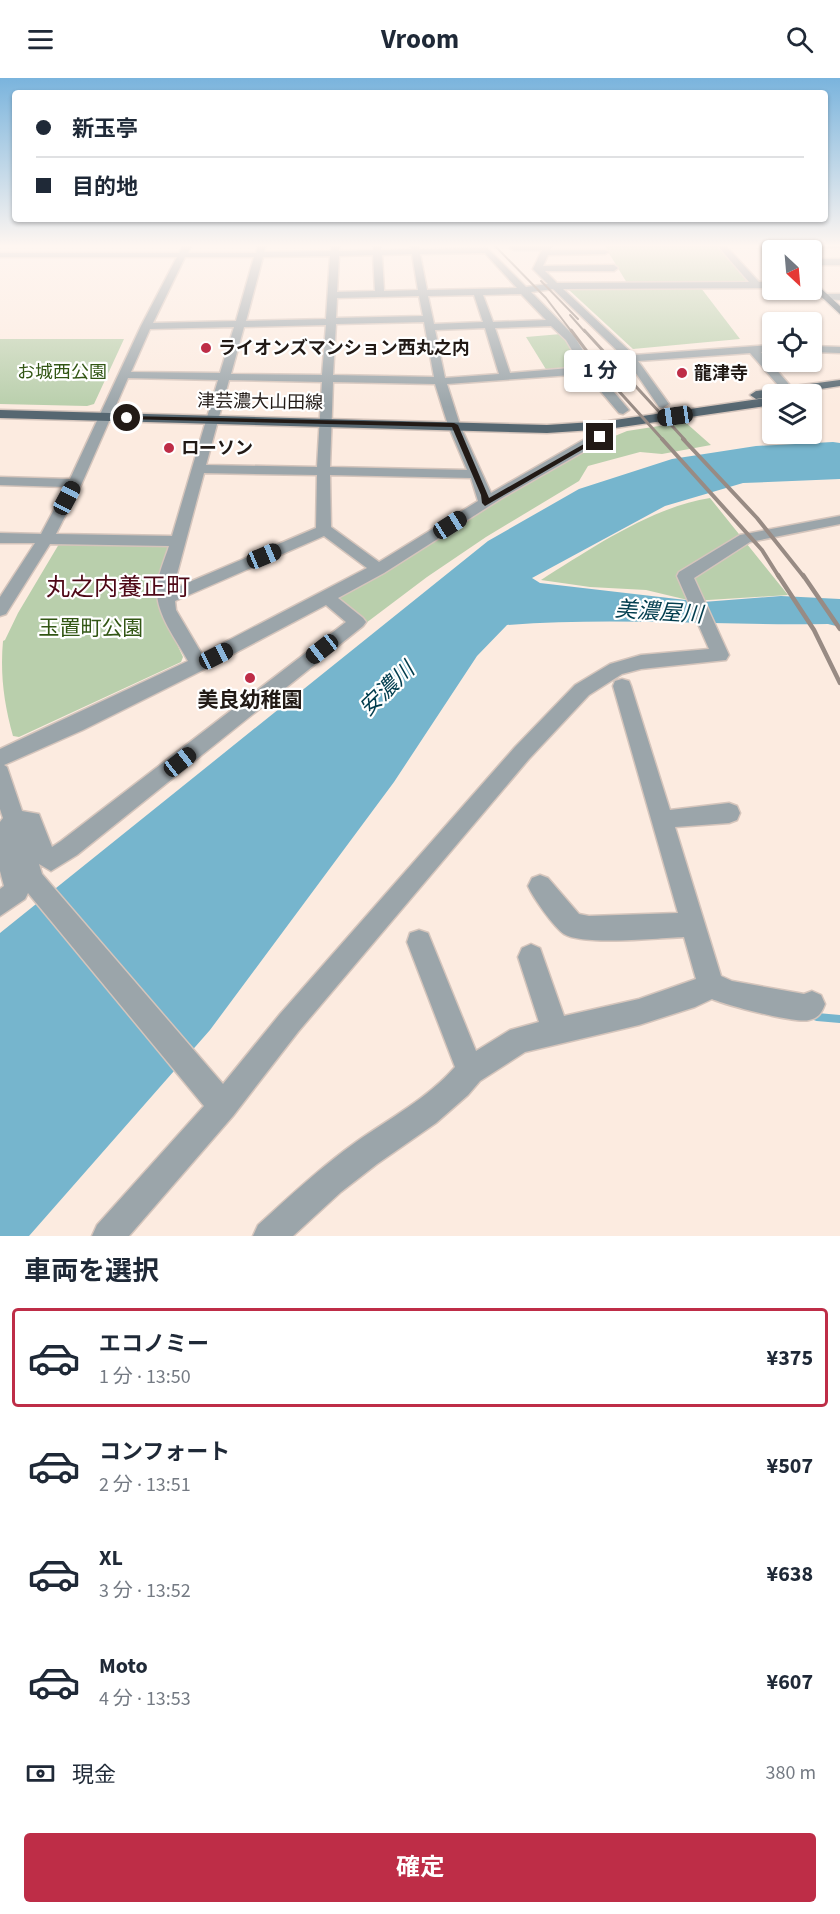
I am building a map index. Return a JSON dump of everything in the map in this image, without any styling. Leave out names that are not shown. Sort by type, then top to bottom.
[{"type":"main road","points":[[828,299],[840,311]]},
{"type":"main road","name":"津芸濃大山田線","points":[[822,385],[840,383]]},
{"type":"main road","points":[[822,395],[840,392]]},
{"type":"main road","name":"津芸濃大山田線","points":[[520,427],[592,420],[762,394]]},
{"type":"main road","name":"津芸濃大山田線","points":[[0,414],[547,429],[608,425],[762,402]]},
{"type":"street","points":[[0,610],[46,538],[75,483],[160,299]]},
{"type":"street","points":[[199,664],[168,610],[165,587],[246,299]]},
{"type":"street","points":[[324,530],[325,422],[332,299]]},
{"type":"street","points":[[425,299],[440,381],[454,425],[485,495],[485,503]]},
{"type":"street","points":[[480,299],[506,377]]},
{"type":"street","points":[[532,299],[570,338],[588,370],[623,410]]},
{"type":"street","points":[[570,299],[631,358],[663,404]]},
{"type":"street","points":[[146,326],[331,321],[489,325],[554,323]]},
{"type":"street","points":[[752,348],[783,384]]},
{"type":"street","points":[[631,358],[762,348]]},
{"type":"street","points":[[822,349],[840,350]]},
{"type":"street","points":[[124,375],[440,381],[588,370]]},
{"type":"street","points":[[0,758],[199,664],[327,597],[600,437],[604,432]]},
{"type":"street","points":[[198,469],[475,474]]},
{"type":"street","points":[[0,481],[75,483]]},
{"type":"street","points":[[108,1236],[223,1106],[297,1014],[514,762],[582,690],[616,669],[641,662],[720,655],[685,576],[745,538],[840,519]]},
{"type":"street","points":[[165,599],[324,530],[378,569]]},
{"type":"street","points":[[0,538],[179,541]]},
{"type":"street","points":[[9,835],[31,821],[41,852],[51,860],[69,848],[357,622],[327,597]]},
{"type":"street","points":[[622,686],[711,985],[731,994],[807,1008],[812,1004]]},
{"type":"street","points":[[0,773],[17,891],[0,904]]},
{"type":"street","points":[[662,822],[677,817],[729,813]]},
{"type":"street","points":[[9,835],[32,880],[223,1106]]},
{"type":"street","points":[[540,886],[572,925],[589,928],[693,926]]},
{"type":"street","points":[[419,942],[470,1071]]},
{"type":"street","points":[[531,957],[555,1030]]},
{"type":"street","points":[[269,1236],[357,1160],[426,1113],[458,1085],[470,1071],[520,1040],[639,1012],[694,994],[711,985]]},
{"type":"green space","points":[[579,299],[709,299],[740,339],[633,349]]},
{"type":"green space","points":[[561,334],[583,367],[547,371],[526,337]]},
{"type":"green space","name":"お城西公園","points":[[0,339],[124,339],[94,404],[87,406],[0,404]]},
{"type":"green space","points":[[685,422],[711,445],[662,454],[640,452],[588,466],[579,481],[486,537],[427,577],[366,623],[335,597],[409,557],[508,495],[610,438],[627,431]]},
{"type":"green space","points":[[710,498],[788,595],[692,601],[646,590],[590,587],[541,580],[644,520],[666,510]]},
{"type":"green space","name":"玉置町公園","points":[[59,544],[166,545],[169,547],[157,591],[158,604],[183,657],[181,662],[19,737],[13,736],[3,689],[3,641]]},
{"type":"water","points":[[840,443],[840,479],[743,483],[665,506],[532,578],[540,583],[703,602],[781,596],[840,599],[840,627],[828,624],[627,622],[507,625],[477,656],[394,782],[210,1030],[29,1236],[0,1236],[0,933],[488,541],[579,489],[672,459],[756,446]]},
{"type":"waterway","points":[[817,1017],[840,1019]]},
{"type":"railway","points":[[547,299],[572,332]]},
{"type":"railway","points":[[559,299],[578,319]]},
{"type":"railway","points":[[570,315],[585,332]]},
{"type":"railway","points":[[571,330],[607,378],[663,440]]},
{"type":"railway","points":[[584,330],[685,440]]},
{"type":"railway","points":[[662,439],[762,550],[779,577]]},
{"type":"railway","points":[[683,439],[757,518],[804,577]]},
{"type":"railway","points":[[778,575],[814,630],[840,683]]},
{"type":"railway","points":[[803,575],[840,629]]},
{"type":"place","name":"ライオンズマンション西丸之内","points":[[206,348]]},
{"type":"place","name":"龍津寺","points":[[682,373]]},
{"type":"place","name":"ローソン","points":[[169,448]]},
{"type":"place","name":"美良幼稚園","points":[[250,678]]},
{"type":"district","name":"丸之内養正町","points":[[118,587]]},
{"type":"route","points":[[127,418],[454,425],[487,499],[485,503],[600,437]]},
{"type":"water label","name":"美濃屋川","points":[[659,612]]},
{"type":"water label","name":"安濃川","points":[[387,689]]}]
